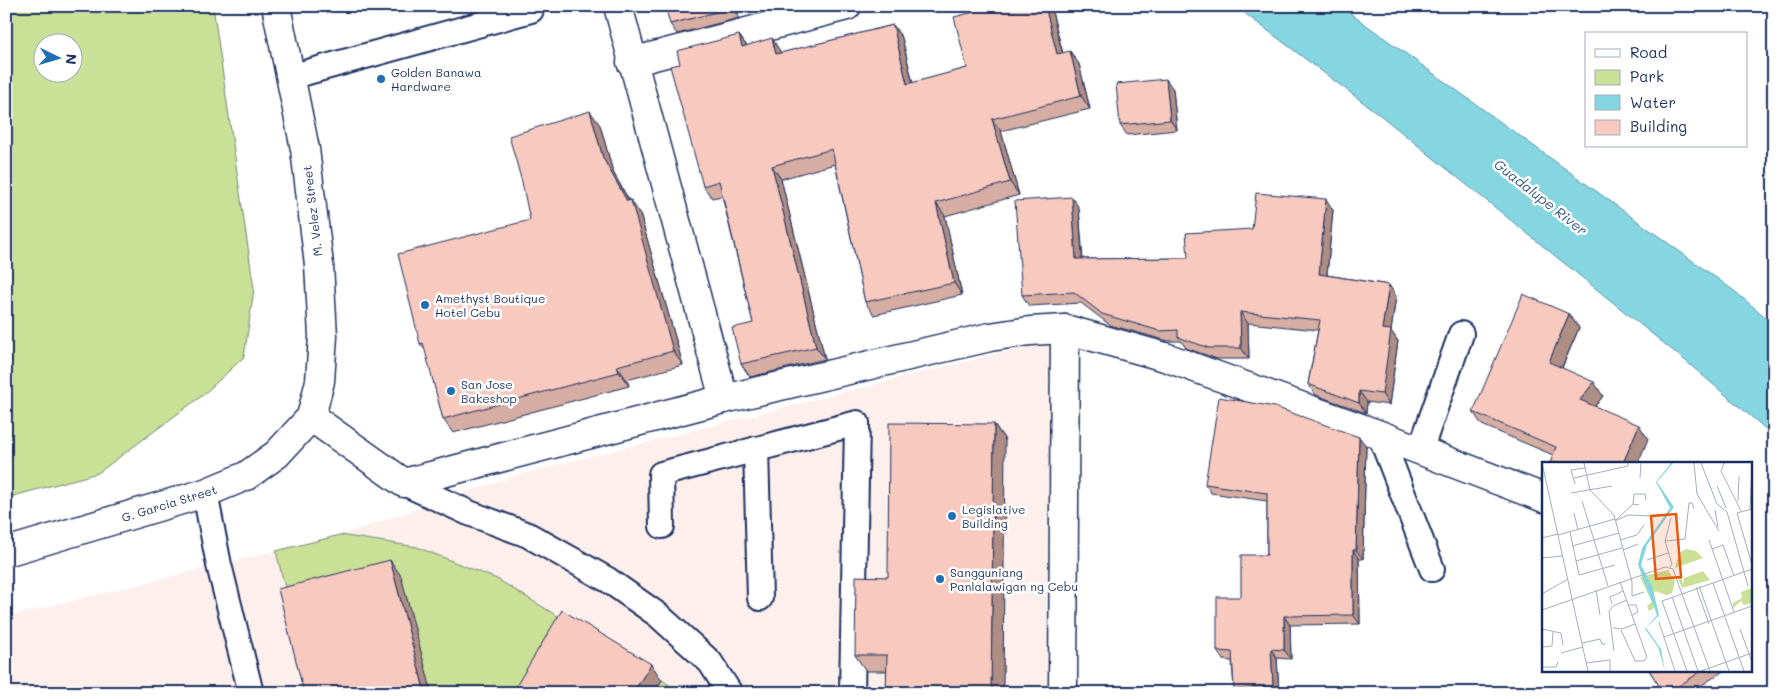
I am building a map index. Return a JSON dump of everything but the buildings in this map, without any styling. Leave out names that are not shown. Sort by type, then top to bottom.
[{"type":"street","name":"M. Velez Street","points":[[276,6],[305,149],[319,265],[323,336],[320,381],[311,417]]},
{"type":"street","points":[[618,6],[631,62],[724,399]]},
{"type":"street","points":[[631,62],[847,6]]},
{"type":"street","points":[[1063,693],[1065,329]]},
{"type":"street","points":[[311,417],[404,483],[724,399],[990,338],[1030,331],[1065,329],[1165,357],[1380,435],[1542,497]]},
{"type":"street","name":"G. Garcia Street","points":[[6,552],[205,493],[246,476],[277,454],[311,417]]},
{"type":"lane","points":[[290,77],[531,10]]},
{"type":"lane","points":[[1420,451],[1461,334]]},
{"type":"lane","points":[[662,526],[661,474],[856,423],[852,693]]},
{"type":"lane","points":[[1380,435],[1432,569]]},
{"type":"lane","points":[[756,449],[760,598]]},
{"type":"lane","points":[[404,483],[469,513],[528,535],[608,580],[658,615],[710,662],[730,693]]},
{"type":"lane","points":[[205,493],[219,564],[251,693]]},
{"type":"shaded area","points":[[1058,338],[1054,693],[6,693],[6,617],[340,535],[518,475]]},
{"type":"green space","points":[[6,6],[213,6],[254,289],[244,357],[203,395],[98,473],[6,498]]},
{"type":"green space","points":[[340,535],[417,547],[497,579],[681,693],[311,693],[276,551]]},
{"type":"water","name":"Guadalupe River","points":[[1235,6],[1340,6],[1733,290],[1774,324],[1774,436],[1682,358],[1380,115]]},
{"type":"place","name":"Golden Banawa Hardware","points":[[381,79]]},
{"type":"place","name":"Amethyst Boutique Hotel Cebu","points":[[425,305]]},
{"type":"place","name":"San Jose Bakeshop","points":[[451,391]]},
{"type":"place","name":"Legislative Building","points":[[952,516]]},
{"type":"place","name":"Sangguniang Panlalawigan ng Cebu","points":[[940,579]]}]
